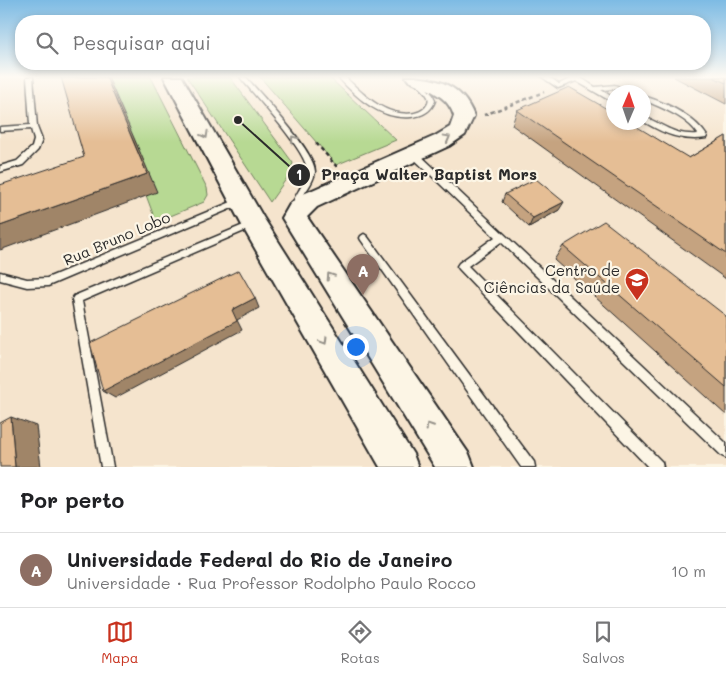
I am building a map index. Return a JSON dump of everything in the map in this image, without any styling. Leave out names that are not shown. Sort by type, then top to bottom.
[{"type":"street","points":[[185,99],[247,213],[400,467]]},
{"type":"street","points":[[454,99],[459,103],[464,116],[463,124],[453,136],[309,201],[294,214],[296,223],[456,467]]},
{"type":"lane","points":[[0,169],[20,163],[28,157],[38,140],[34,127],[32,99]]},
{"type":"lane","points":[[261,99],[301,148],[310,165],[310,175],[296,200],[294,214]]},
{"type":"lane","points":[[367,99],[380,110],[409,116],[425,111],[432,99]]},
{"type":"lane","points":[[651,101],[700,128],[703,136],[683,138],[662,130],[651,123]]},
{"type":"lane","points":[[0,129],[34,127]]},
{"type":"lane","points":[[414,154],[726,452]]},
{"type":"lane","points":[[107,467],[77,299],[247,213]]},
{"type":"lane","name":"Rua Bruno Lobo","points":[[0,276],[27,283],[48,282],[247,213]]},
{"type":"lane","points":[[364,238],[528,467]]},
{"type":"lane","points":[[501,238],[462,266],[658,467]]},
{"type":"path","points":[[463,124],[526,99]]},
{"type":"shaded area","points":[[0,99],[606,99],[606,130],[651,130],[651,99],[726,99],[726,467],[0,467]]},
{"type":"green space","points":[[110,99],[162,99],[207,188],[208,195],[204,202],[156,222]]},
{"type":"green space","points":[[201,99],[246,99],[293,163],[289,175],[270,202]]},
{"type":"green space","points":[[279,99],[352,99],[396,140],[336,165]]},
{"type":"building","points":[[67,99],[115,99],[147,174],[0,226],[0,185],[84,157]]},
{"type":"building","points":[[542,99],[589,99],[606,108],[606,130],[642,130],[689,158],[726,136],[726,254],[517,110]]},
{"type":"building","points":[[536,179],[564,202],[533,218],[505,194]]},
{"type":"building","points":[[604,221],[726,316],[726,387],[563,246]]},
{"type":"building","points":[[239,270],[255,298],[232,310],[237,321],[103,391],[90,343]]},
{"type":"building","points":[[11,417],[15,467],[0,467],[0,423]]},
{"type":"place","name":"Praça Walter Baptist Mors","points":[[238,120]]},
{"type":"place","name":"Universidade Federal do Rio de Janeiro","points":[[363,295]]},
{"type":"place","name":"Centro de Ciências da Saúde","points":[[637,301]]}]
